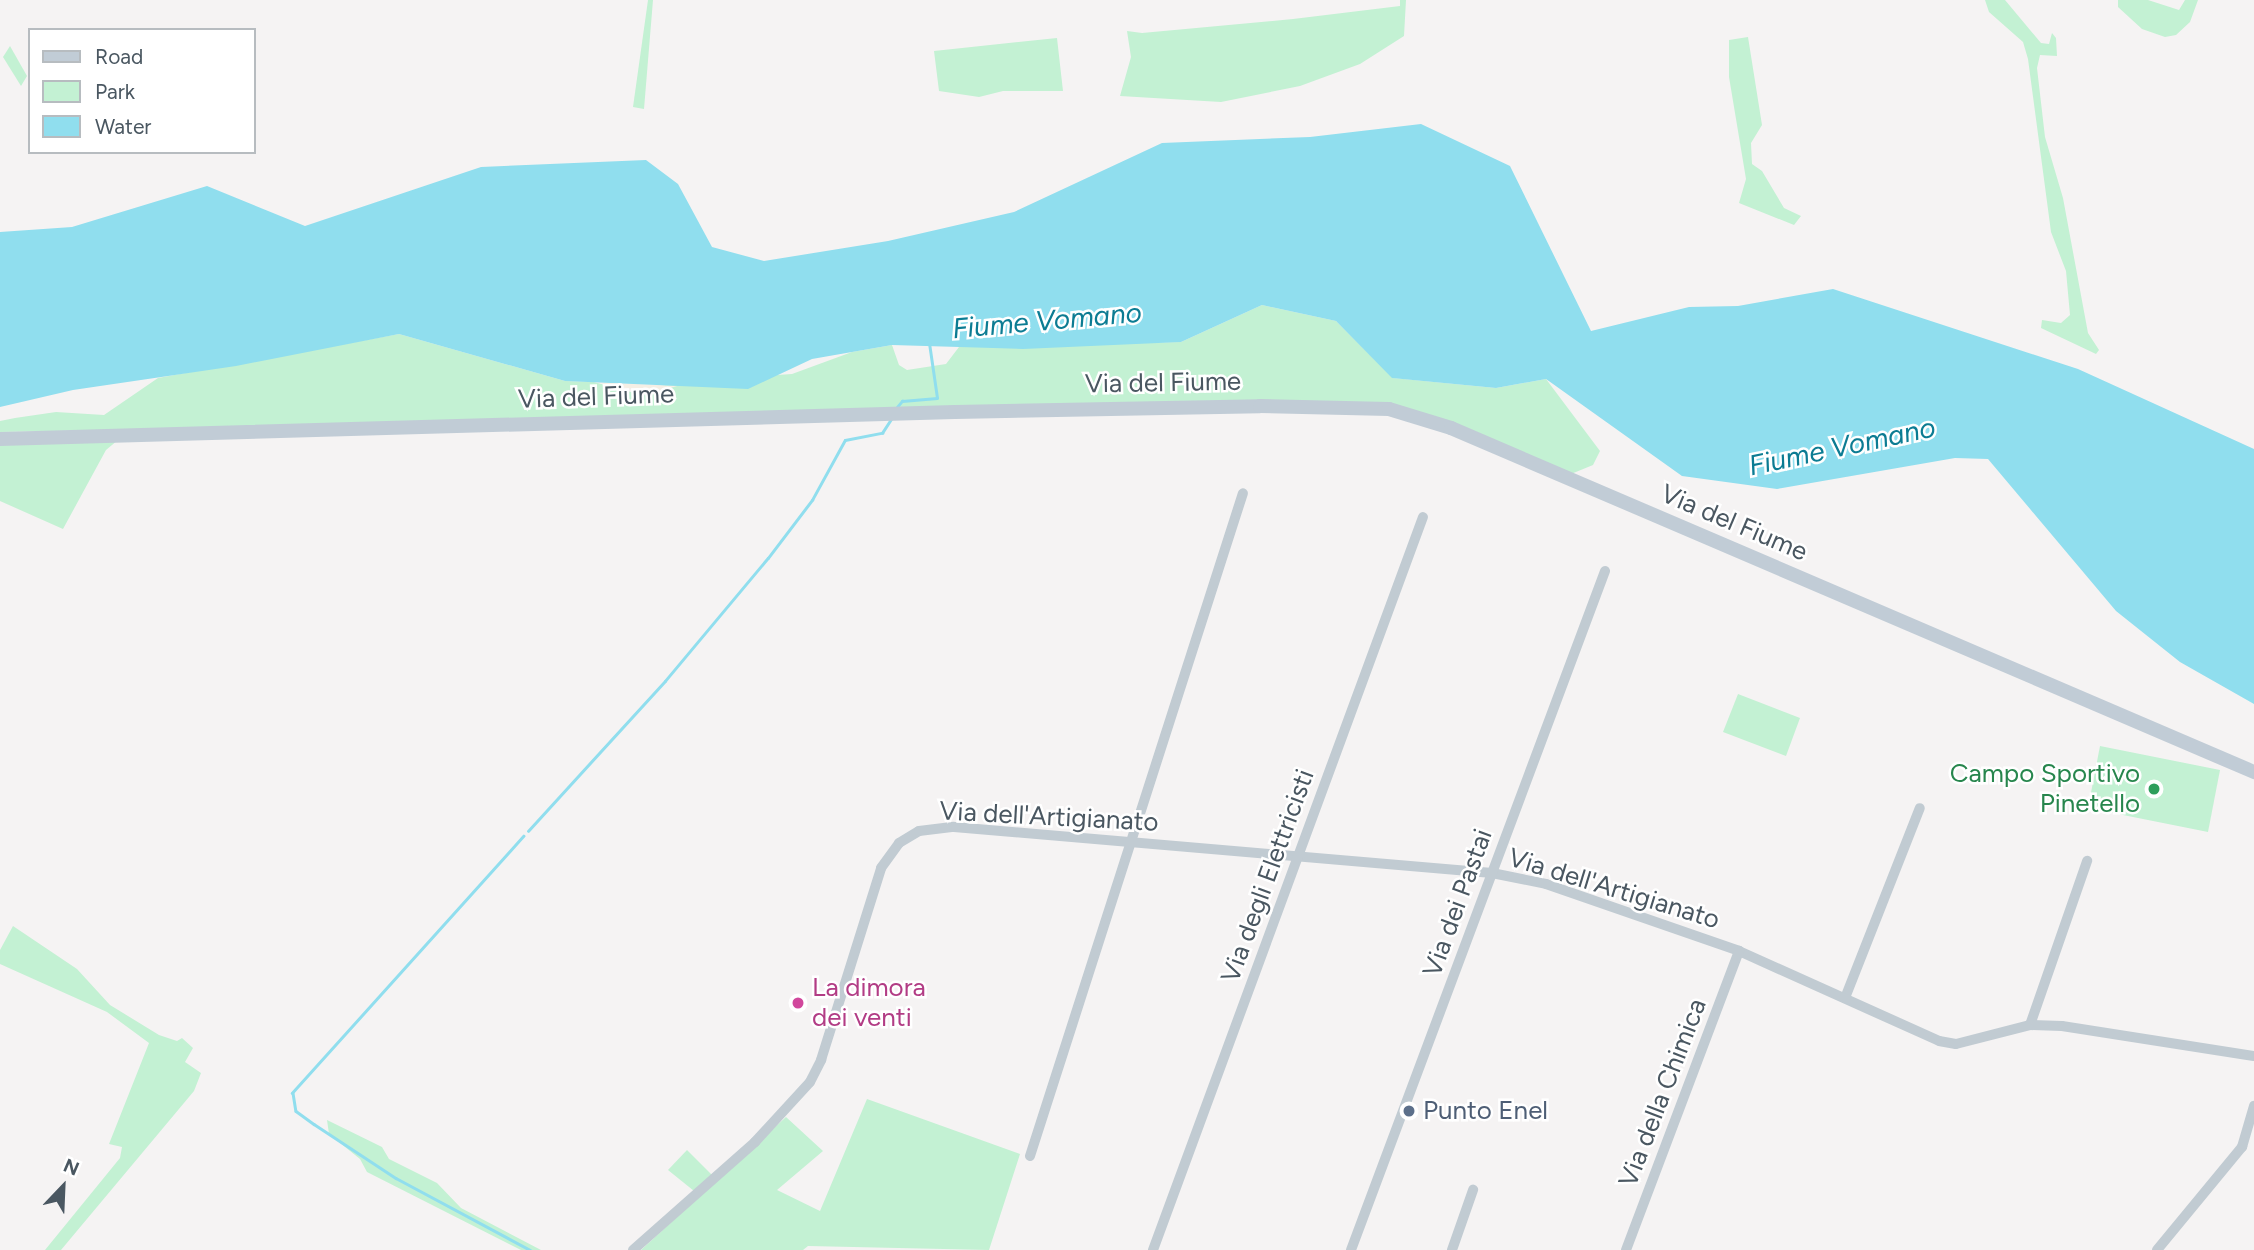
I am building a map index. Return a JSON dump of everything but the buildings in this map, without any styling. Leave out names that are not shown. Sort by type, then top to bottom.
[{"type":"street","name":"Via del Fiume","points":[[0,439],[966,411],[1260,406],[1389,409],[1451,428],[2254,772]]},
{"type":"street","points":[[1030,1156],[1243,493]]},
{"type":"street","name":"Via degli Elettricisti","points":[[1153,1250],[1423,517]]},
{"type":"street","name":"Via dei Pastai","points":[[1351,1250],[1605,571]]},
{"type":"street","points":[[1845,999],[1920,808]]},
{"type":"street","name":"Via dell'Artigianato","points":[[633,1250],[755,1142],[810,1082],[821,1060],[881,868],[899,843],[919,831],[954,827],[1492,873],[1545,884],[1739,951],[1939,1041],[1956,1044],[2029,1025],[2123,1033],[2254,1056]]},
{"type":"street","points":[[2029,1025],[2087,861]]},
{"type":"street","name":"Via della Chimica","points":[[1626,1250],[1739,951]]},
{"type":"street","points":[[2157,1250],[2242,1147],[2254,1106]]},
{"type":"street","points":[[2242,1147],[2254,1147]]},
{"type":"street","points":[[1452,1250],[1473,1190]]},
{"type":"green space","points":[[648,0],[653,0],[644,109],[633,107]]},
{"type":"green space","points":[[1400,0],[1406,0],[1404,36],[1360,64],[1300,86],[1221,102],[1120,96],[1131,57],[1127,31],[1142,33],[1293,19],[1400,6]]},
{"type":"green space","points":[[1985,0],[2005,0],[2041,43],[2049,44],[2052,33],[2056,38],[2057,56],[2040,55],[2037,68],[2045,137],[2063,198],[2088,333],[2099,350],[2096,354],[2041,328],[2042,320],[2061,323],[2070,315],[2066,271],[2051,232],[2028,59],[2023,42],[1989,12]]},
{"type":"green space","points":[[2118,0],[2148,0],[2179,10],[2185,0],[2198,0],[2190,22],[2176,35],[2165,37],[2142,29],[2118,7]]},
{"type":"green space","points":[[1748,37],[1762,125],[1751,143],[1752,164],[1762,171],[1784,208],[1801,216],[1794,225],[1739,203],[1746,179],[1729,77],[1729,40]]},
{"type":"green space","points":[[1057,38],[1063,91],[1003,91],[979,97],[939,91],[934,51]]},
{"type":"green space","points":[[10,46],[27,76],[21,86],[3,57]]},
{"type":"green space","points":[[1262,305],[1336,321],[1393,378],[1496,388],[1546,379],[1600,451],[1593,465],[1571,474],[1395,408],[0,432],[0,421],[15,418],[56,412],[104,415],[158,378],[399,334],[565,381],[594,382],[631,392],[685,381],[792,374],[852,352],[892,345],[899,365],[907,370],[946,364],[959,347],[1181,342]]},
{"type":"green space","points":[[118,440],[106,450],[63,529],[0,501],[0,443]]},
{"type":"green space","points":[[1738,694],[1800,718],[1786,756],[1723,732]]},
{"type":"green space","name":"Campo Sportivo Pinetello","points":[[2100,746],[2220,770],[2208,832],[2088,808]]},
{"type":"green space","points":[[13,926],[77,969],[110,1005],[159,1035],[177,1041],[182,1038],[193,1048],[185,1062],[201,1073],[194,1091],[61,1250],[45,1250],[120,1158],[122,1147],[109,1144],[149,1043],[107,1012],[0,964],[0,950]]},
{"type":"green space","points":[[867,1099],[1020,1154],[989,1250],[808,1246],[803,1250],[641,1250],[786,1117],[823,1151],[777,1190],[820,1211]]},
{"type":"green space","points":[[327,1120],[382,1147],[389,1159],[437,1183],[461,1208],[541,1250],[521,1250],[367,1172],[360,1159],[329,1134]]},
{"type":"green space","points":[[687,1150],[713,1176],[694,1191],[668,1170]]},
{"type":"sand","points":[[594,382],[677,386],[654,393]]},
{"type":"water","name":"Fiume Vomano","points":[[1421,124],[1510,166],[1591,331],[1689,307],[1738,306],[1833,289],[2078,369],[2254,449],[2254,704],[2180,662],[2116,611],[1988,459],[1955,458],[1777,489],[1682,476],[1546,379],[1496,388],[1392,378],[1336,321],[1262,305],[1181,342],[1023,349],[892,345],[812,359],[748,389],[565,381],[399,334],[236,366],[73,390],[0,407],[0,232],[72,227],[207,186],[305,226],[481,167],[646,160],[678,184],[712,247],[764,261],[888,241],[1014,212],[1162,143],[1310,137]]},
{"type":"waterway","points":[[897,407],[902,401],[937,398],[929,343]]},
{"type":"waterway","points":[[528,831],[665,681],[768,558],[812,500],[845,440],[882,433],[891,419]]},
{"type":"waterway","points":[[524,836],[293,1093],[296,1111],[314,1124],[396,1178],[530,1250]]},
{"type":"place","name":"Campo Sportivo Pinetello","points":[[2154,789]]},
{"type":"place","name":"La dimora dei venti","points":[[798,1003]]},
{"type":"place","name":"Punto Enel","points":[[1409,1111]]}]
